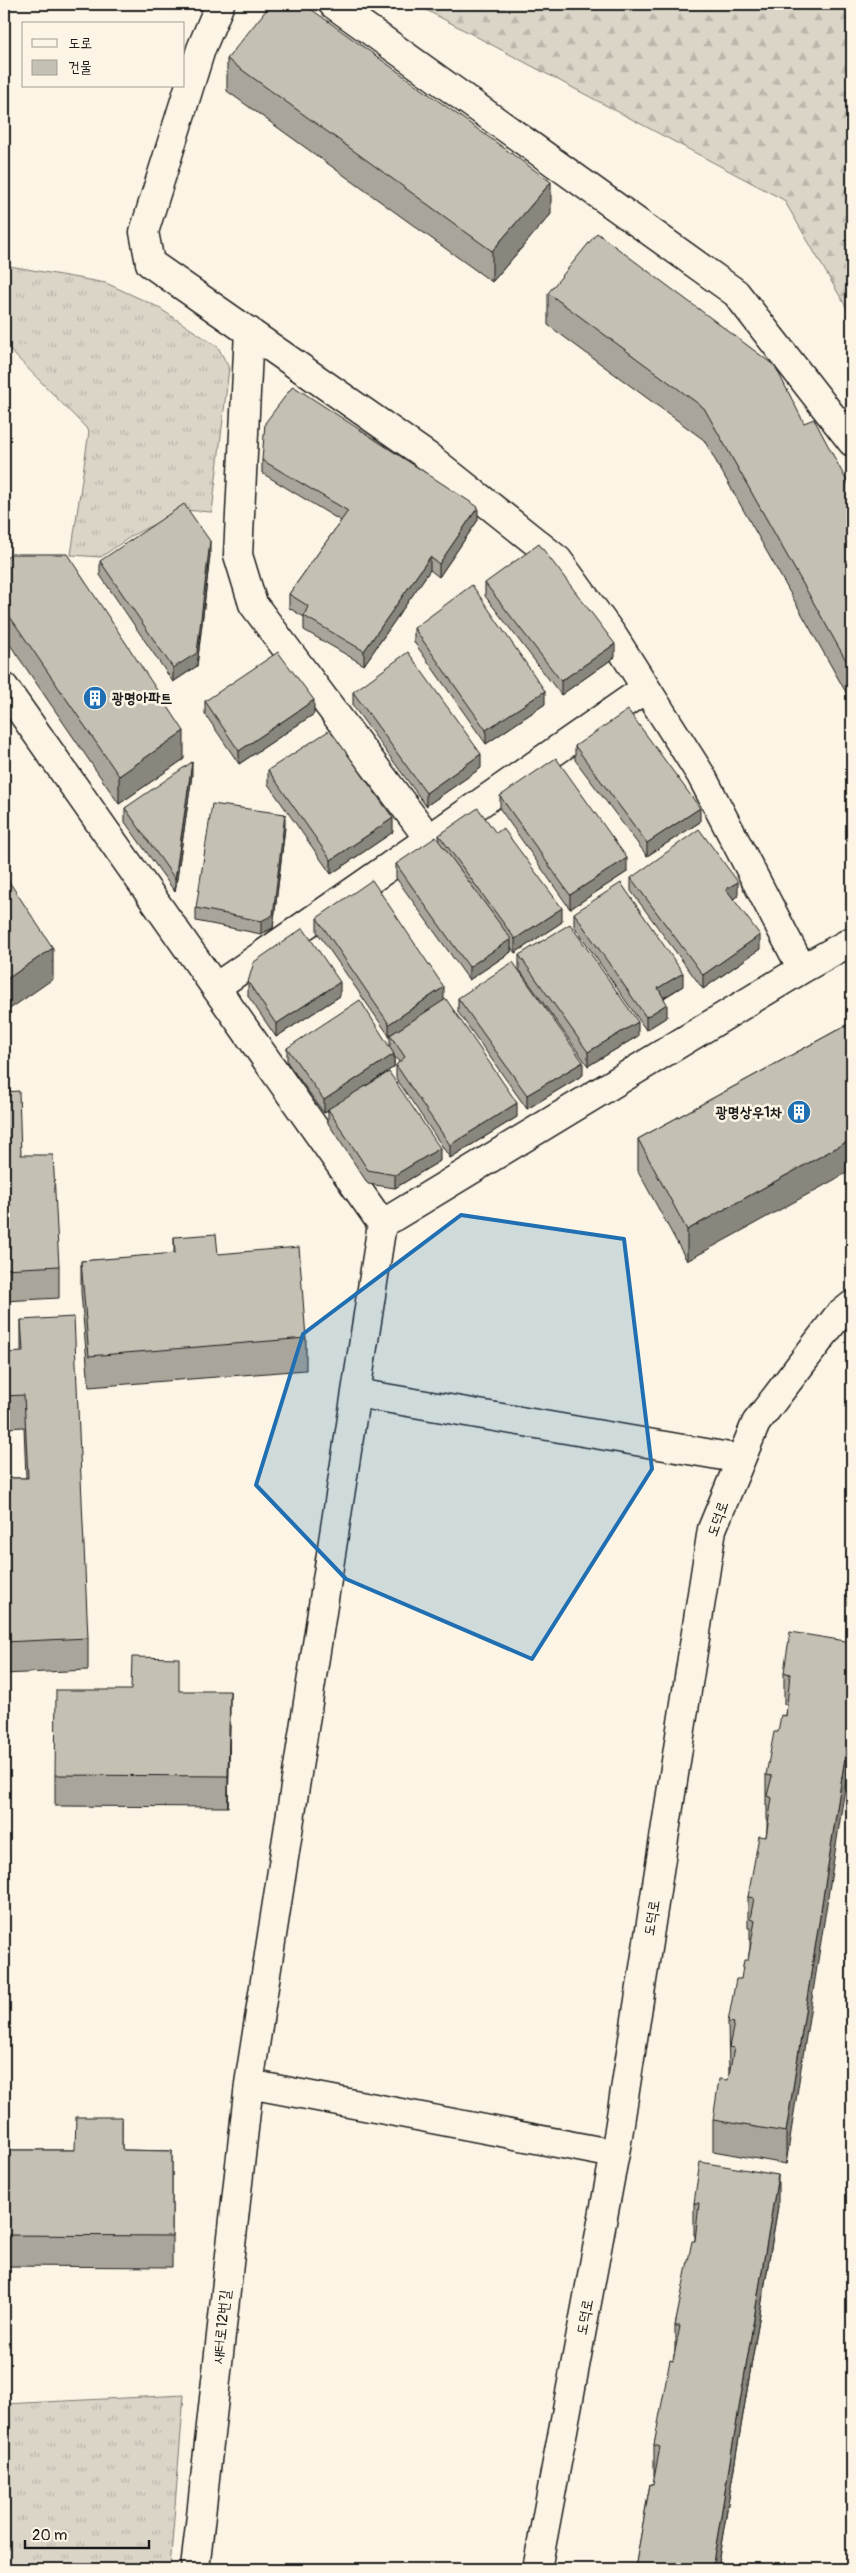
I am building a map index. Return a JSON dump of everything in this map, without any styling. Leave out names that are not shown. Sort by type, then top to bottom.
[{"type":"street","points":[[220,4],[201,49],[144,232],[150,263],[430,458],[558,560],[613,636],[701,775],[802,969]]},
{"type":"street","points":[[333,4],[736,293],[852,442]]},
{"type":"street","points":[[249,331],[238,555],[253,604],[429,839]]},
{"type":"street","points":[[4,687],[382,1224],[802,969],[852,941]]},
{"type":"street","points":[[216,987],[646,688]]},
{"type":"street","name":"새터로12번길","points":[[195,2569],[249,2084],[382,1224]]},
{"type":"street","name":"도덕로","points":[[537,2569],[615,2154],[712,1529],[756,1423],[837,1317],[852,1305]]},
{"type":"street","points":[[356,1393],[741,1459]]},
{"type":"street","points":[[249,2084],[615,2154]]},
{"type":"highlighted area","points":[[461,1215],[624,1239],[652,1469],[532,1659],[346,1579],[256,1485],[303,1334]]},
{"type":"green space","points":[[415,4],[852,4],[852,317],[784,200]]},
{"type":"green space","points":[[4,265],[106,283],[156,306],[218,347],[229,368],[212,512],[182,510],[133,535],[101,557],[71,555],[89,431],[4,344]]},
{"type":"green space","points":[[184,2395],[170,2568],[4,2569],[4,2404]]},
{"type":"building","points":[[271,4],[304,4],[551,182],[492,251],[227,59]]},
{"type":"building","points":[[597,233],[775,366],[804,423],[814,419],[852,491],[852,671],[704,408],[548,293]]},
{"type":"building","points":[[293,386],[478,507],[439,564],[430,557],[364,651],[304,616],[308,606],[289,594],[348,511],[262,460],[265,423]]},
{"type":"building","points":[[184,504],[210,541],[197,653],[173,668],[100,561]]},
{"type":"building","points":[[539,544],[615,644],[561,681],[485,583]]},
{"type":"building","name":"광명아파트","points":[[11,554],[67,554],[184,731],[119,776],[4,608],[4,560]]},
{"type":"building","points":[[472,585],[545,691],[486,730],[414,628]]},
{"type":"building","points":[[278,652],[314,700],[239,751],[205,701]]},
{"type":"building","points":[[408,652],[481,754],[426,793],[353,692]]},
{"type":"building","points":[[628,710],[700,808],[647,843],[575,746]]},
{"type":"building","points":[[330,730],[393,818],[331,860],[268,770]]},
{"type":"building","points":[[556,758],[627,858],[570,895],[500,796]]},
{"type":"building","points":[[192,762],[175,879],[125,808]]},
{"type":"building","points":[[212,804],[285,814],[273,915],[261,921],[196,908]]},
{"type":"building","points":[[478,808],[496,833],[503,828],[562,908],[515,939],[439,835]]},
{"type":"building","points":[[699,829],[738,882],[726,889],[760,935],[703,975],[631,878]]},
{"type":"building","points":[[436,837],[511,939],[469,967],[396,864]]},
{"type":"building","points":[[4,874],[53,948],[4,981]]},
{"type":"building","points":[[372,880],[444,987],[389,1024],[317,918]]},
{"type":"building","points":[[621,883],[683,973],[658,988],[667,1004],[646,1017],[574,913]]},
{"type":"building","points":[[570,924],[638,1022],[588,1052],[519,955]]},
{"type":"building","points":[[303,928],[340,982],[276,1024],[248,982],[254,962]]},
{"type":"building","points":[[513,962],[583,1062],[527,1095],[458,998]]},
{"type":"building","points":[[446,999],[517,1103],[450,1145],[396,1065],[405,1057],[390,1035]]},
{"type":"building","points":[[360,1000],[394,1054],[324,1100],[287,1048]]},
{"type":"building","name":"광명상우1차","points":[[852,1022],[852,1139],[687,1230],[638,1139]]},
{"type":"building","points":[[389,1072],[440,1148],[395,1175],[368,1170],[328,1109]]},
{"type":"building","points":[[19,1091],[21,1155],[53,1155],[59,1266],[4,1269],[4,1092]]},
{"type":"building","points":[[216,1234],[218,1254],[299,1247],[306,1338],[89,1356],[81,1261],[175,1253],[174,1237]]},
{"type":"building","points":[[74,1317],[88,1638],[4,1642],[4,1478],[28,1478],[24,1395],[6,1396],[4,1353],[23,1352],[21,1320]]},
{"type":"building","points":[[790,1632],[852,1642],[852,1713],[786,2132],[713,2120],[719,2079],[728,2080],[734,2048],[729,2047],[734,2023],[728,2022],[736,1979],[741,1979],[744,1960],[748,1960],[755,1921],[750,1919],[754,1898],[748,1897],[759,1836],[766,1837],[772,1798],[767,1796],[772,1776],[766,1775],[774,1732],[778,1732],[781,1715],[786,1716],[790,1674],[784,1672]]},
{"type":"building","points":[[132,1657],[179,1658],[179,1691],[230,1691],[228,1776],[55,1775],[56,1690],[131,1690]]},
{"type":"building","points":[[76,2117],[122,2117],[122,2150],[172,2151],[172,2236],[4,2235],[4,2150],[75,2150]]},
{"type":"building","points":[[700,2162],[778,2175],[712,2569],[639,2569],[635,2568],[650,2484],[653,2484],[660,2447],[654,2445],[670,2360],[673,2361],[680,2326],[675,2326],[692,2241],[695,2241],[699,2203],[694,2203]]},
{"type":"place","name":"광명아파트","points":[[95,698]]},
{"type":"place","name":"광명상우1차","points":[[799,1112]]}]
